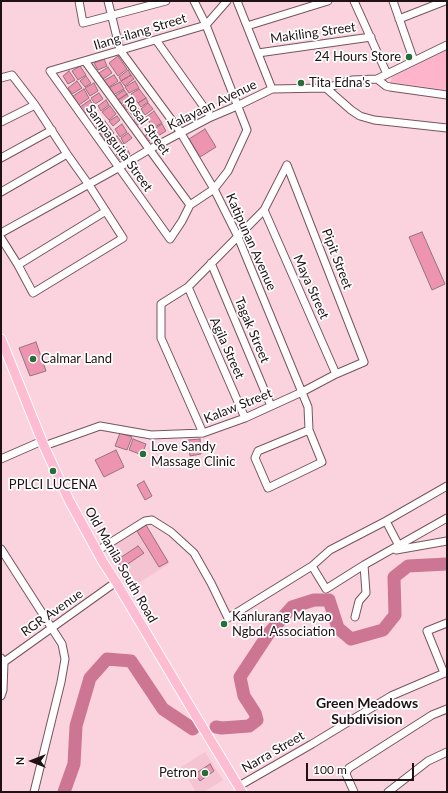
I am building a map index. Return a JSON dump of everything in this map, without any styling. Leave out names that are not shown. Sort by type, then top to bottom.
[{"type":"main road","name":"Old Manila South Road","points":[[1,339],[43,443],[69,500],[97,551],[240,789]]},
{"type":"street","points":[[79,1],[84,23],[166,1]]},
{"type":"street","points":[[108,1],[120,50]]},
{"type":"street","points":[[190,205],[214,189],[228,172],[247,130],[206,25],[194,1]]},
{"type":"street","name":"Ilang-ilang Street","points":[[50,71],[206,25],[227,1]]},
{"type":"street","points":[[237,1],[272,89]]},
{"type":"street","points":[[247,26],[328,1]]},
{"type":"street","points":[[354,1],[387,74]]},
{"type":"street","points":[[393,1],[414,61]]},
{"type":"street","points":[[399,20],[445,1]]},
{"type":"street","name":"Makiling Street","points":[[258,53],[371,37]]},
{"type":"street","points":[[156,40],[211,117]]},
{"type":"street","name":"Kalayaan Avenue","points":[[1,233],[150,149],[211,117],[238,106],[272,89],[326,88],[352,80],[377,79],[447,45]]},
{"type":"street","name":"Katipunan Avenue","points":[[120,50],[181,133],[214,189],[238,237],[308,407],[309,430],[322,462],[268,488],[255,458],[258,450],[309,430]]},
{"type":"street","name":"Rosal Street","points":[[85,61],[190,205]]},
{"type":"street","name":"Sampaguita Street","points":[[50,71],[170,239],[182,221],[190,205]]},
{"type":"street","points":[[1,78],[12,76],[35,105],[67,154],[89,184],[123,238],[33,293],[1,238]]},
{"type":"street","points":[[377,79],[386,86],[390,87],[447,95]]},
{"type":"street","points":[[326,88],[360,116],[374,120],[447,128]]},
{"type":"street","points":[[1,122],[35,105]]},
{"type":"street","points":[[1,158],[52,130]]},
{"type":"street","points":[[1,192],[67,154]]},
{"type":"street","name":"Pipit Street","points":[[264,210],[287,165],[364,362]]},
{"type":"street","points":[[203,433],[160,338],[161,304],[188,287],[264,210]]},
{"type":"street","name":"Maya Street","points":[[264,210],[336,374]]},
{"type":"street","points":[[18,265],[106,211]]},
{"type":"street","name":"Tagak Street","points":[[211,263],[271,406]]},
{"type":"street","name":"Agila Street","points":[[188,287],[245,418]]},
{"type":"street","name":"Kalaw Street","points":[[1,459],[43,443],[100,426],[151,436],[203,433],[245,418],[364,362]]},
{"type":"street","points":[[97,551],[145,521],[152,520],[171,532],[194,553],[228,618],[312,566],[330,550],[386,521],[447,486]]},
{"type":"street","points":[[312,566],[326,589],[364,565],[447,518]]},
{"type":"street","points":[[386,521],[399,546]]},
{"type":"street","points":[[390,550],[447,541]]},
{"type":"street","points":[[1,549],[62,644],[65,659],[61,682],[34,792]]},
{"type":"street","points":[[355,617],[359,601],[366,593],[364,565]]},
{"type":"street","name":"RGR Avenue","points":[[2,661],[52,628],[116,582]]},
{"type":"street","points":[[445,672],[427,632],[447,623]]},
{"type":"street","points":[[1,696],[3,690],[2,661]]},
{"type":"street","name":"Narra Street","points":[[240,789],[391,696],[445,672]]},
{"type":"street","points":[[354,792],[346,774],[346,771],[349,768],[432,716],[447,709]]},
{"type":"street","points":[[392,791],[428,760],[447,752]]},
{"type":"shaded area","points":[[447,50],[447,90],[390,82],[392,77]]},
{"type":"shaded area","points":[[145,523],[170,563],[131,588],[106,547]]},
{"type":"shaded area","points":[[205,752],[223,780],[204,792],[196,792],[181,767]]},
{"type":"building","points":[[118,56],[127,69],[118,76],[109,63]]},
{"type":"building","points":[[104,59],[107,66],[98,70],[94,63]]},
{"type":"building","points":[[80,66],[86,75],[78,80],[72,71]]},
{"type":"building","points":[[108,67],[112,73],[103,79],[99,73]]},
{"type":"building","points":[[128,70],[131,75],[121,81],[119,77]]},
{"type":"building","points":[[69,71],[75,80],[68,84],[63,76]]},
{"type":"building","points":[[114,75],[118,81],[108,88],[103,81]]},
{"type":"building","points":[[131,75],[134,79],[125,86],[121,81]]},
{"type":"building","points":[[86,76],[91,83],[85,87],[80,81]]},
{"type":"building","points":[[77,81],[82,88],[72,94],[68,88]]},
{"type":"building","points":[[135,81],[139,88],[129,93],[125,87]]},
{"type":"building","points":[[120,82],[124,89],[113,95],[109,88]]},
{"type":"building","points":[[94,83],[98,91],[90,96],[85,88]]},
{"type":"building","points":[[84,89],[89,98],[79,105],[73,96]]},
{"type":"building","points":[[139,89],[146,98],[138,103],[131,94]]},
{"type":"building","points":[[124,90],[127,94],[118,100],[115,96]]},
{"type":"building","points":[[99,93],[103,99],[95,104],[91,98]]},
{"type":"building","points":[[127,94],[129,98],[121,104],[118,100]]},
{"type":"building","points":[[146,98],[148,102],[141,107],[138,103]]},
{"type":"building","points":[[90,100],[94,106],[85,113],[80,107]]},
{"type":"building","points":[[106,100],[109,105],[101,111],[98,106]]},
{"type":"building","points":[[132,100],[135,105],[126,110],[123,105]]},
{"type":"building","points":[[148,103],[153,109],[145,115],[141,109]]},
{"type":"building","points":[[136,105],[139,110],[132,115],[128,110]]},
{"type":"building","points":[[110,106],[116,114],[109,120],[102,112]]},
{"type":"building","points":[[139,110],[141,113],[134,118],[132,115]]},
{"type":"building","points":[[154,111],[162,123],[153,128],[146,117]]},
{"type":"building","points":[[142,114],[146,119],[136,126],[133,121]]},
{"type":"building","points":[[117,116],[120,120],[113,126],[109,121]]},
{"type":"building","points":[[105,121],[114,133],[105,140],[96,127]]},
{"type":"building","points":[[122,124],[127,132],[120,137],[115,129]]},
{"type":"building","points":[[162,124],[166,131],[158,136],[154,129]]},
{"type":"building","points":[[205,129],[216,147],[200,157],[189,139]]},
{"type":"building","points":[[153,131],[156,137],[147,142],[144,136]]},
{"type":"building","points":[[128,133],[132,138],[124,144],[121,138]]},
{"type":"building","points":[[117,136],[124,146],[116,151],[109,141]]},
{"type":"building","points":[[126,147],[130,154],[120,160],[116,154]]},
{"type":"building","points":[[422,232],[445,284],[432,290],[409,237]]},
{"type":"building","name":"Calmar Land","points":[[36,342],[46,371],[30,376],[19,348]]},
{"type":"building","points":[[120,433],[132,437],[127,450],[115,446]]},
{"type":"building","points":[[133,439],[146,444],[142,455],[129,450]]},
{"type":"building","points":[[200,439],[201,454],[190,456],[188,440]]},
{"type":"building","points":[[116,450],[124,467],[104,477],[95,460]]},
{"type":"building","points":[[144,481],[152,496],[145,500],[137,485]]},
{"type":"building","points":[[146,525],[168,562],[159,567],[137,531]]},
{"type":"building","points":[[138,546],[144,553],[122,568],[117,560]]},
{"type":"building","name":"Petron","points":[[210,764],[214,771],[200,781],[195,774]]},
{"type":"waterway","points":[[216,727],[249,726],[257,720],[255,713],[244,696],[240,677],[269,633],[292,607],[314,600],[329,600],[338,628],[351,639],[383,630],[395,615],[394,577],[408,566],[447,564]]},
{"type":"waterway","points":[[64,792],[74,764],[76,726],[90,678],[107,659],[131,661],[163,709],[193,729]]},
{"type":"place","name":"24 Hours Store","points":[[409,57]]},
{"type":"place","name":"Tita Edna's","points":[[301,83]]},
{"type":"place","name":"Calmar Land","points":[[33,359]]},
{"type":"place","name":"Love Sandy Massage Clinic","points":[[143,454]]},
{"type":"place","name":"PPLCI LUCENA","points":[[53,471]]},
{"type":"place","name":"Kanlurang Mayao Ngbd. Association","points":[[224,624]]},
{"type":"place","name":"Petron","points":[[205,773]]},
{"type":"district","name":"Green Meadows Subdivision","points":[[367,712]]}]
